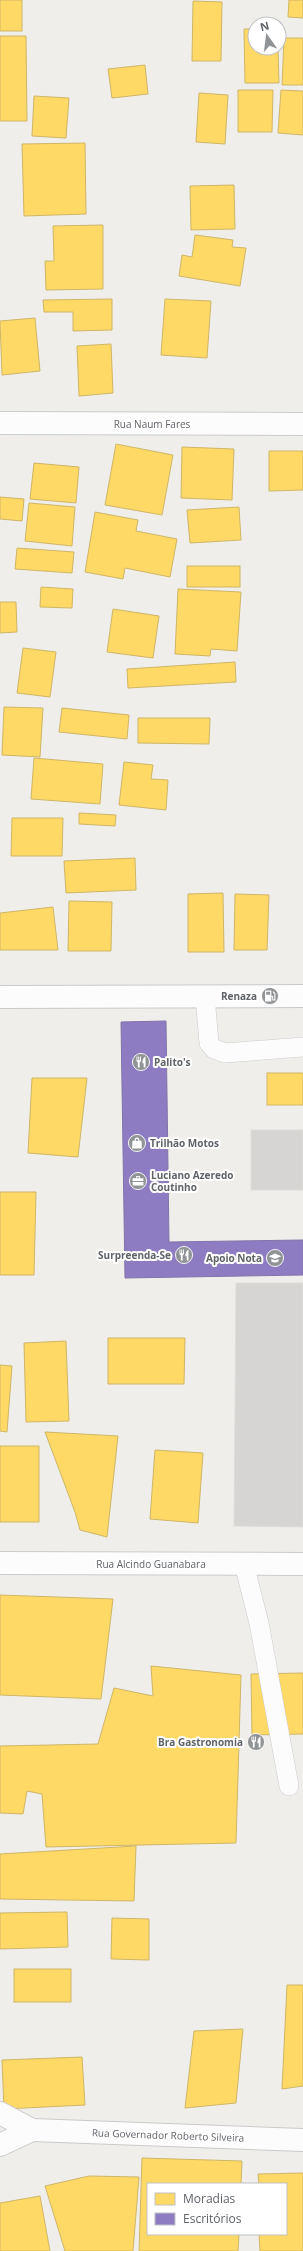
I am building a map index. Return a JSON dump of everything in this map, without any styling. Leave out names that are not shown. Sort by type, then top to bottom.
[{"type":"main road","name":"Rua Naum Fares","points":[[0,423],[303,424]]},
{"type":"main road","points":[[0,997],[303,996]]},
{"type":"main road","name":"Rua Alcindo Guanabara","points":[[0,1563],[303,1564]]},
{"type":"main road","name":"Rua Governador Roberto Silveira","points":[[0,2113],[32,2130],[303,2140]]},
{"type":"main road","name":"Rua Governador Roberto Silveira","points":[[0,2145],[32,2130]]},
{"type":"lane","points":[[206,996],[209,1043],[214,1049],[225,1053],[303,1047]]},
{"type":"lane","points":[[244,1564],[259,1623],[289,1786]]},
{"type":"building: Moradias","points":[[0,0],[22,0],[22,31],[0,31]]},
{"type":"building: Moradias","points":[[289,0],[303,0],[303,18],[288,17]]},
{"type":"building: Moradias","points":[[193,1],[222,2],[221,61],[192,61]]},
{"type":"building: Moradias","points":[[244,29],[247,29],[247,56],[278,56],[279,83],[245,83]]},
{"type":"building: Moradias","points":[[0,36],[26,36],[27,121],[0,121]]},
{"type":"building: Moradias","points":[[287,38],[303,38],[303,85],[282,85],[283,56],[287,56]]},
{"type":"building: Moradias","points":[[145,65],[148,94],[112,98],[108,69]]},
{"type":"building: Moradias","points":[[238,90],[273,90],[272,132],[238,132]]},
{"type":"building: Moradias","points":[[281,90],[303,91],[303,135],[278,133]]},
{"type":"building: Moradias","points":[[199,93],[228,95],[225,144],[196,142]]},
{"type":"building: Moradias","points":[[34,96],[69,98],[66,138],[32,136]]},
{"type":"building: Moradias","points":[[85,143],[86,214],[24,216],[22,144]]},
{"type":"building: Moradias","points":[[234,185],[235,229],[191,230],[190,186]]},
{"type":"building: Moradias","points":[[103,225],[103,289],[46,290],[45,261],[54,261],[53,226]]},
{"type":"building: Moradias","points":[[195,235],[233,240],[232,247],[246,248],[240,286],[179,276],[182,255],[192,257]]},
{"type":"building: Moradias","points":[[112,299],[112,330],[73,331],[73,312],[44,312],[43,300]]},
{"type":"building: Moradias","points":[[165,299],[211,301],[207,358],[161,355]]},
{"type":"building: Moradias","points":[[35,318],[40,371],[2,375],[0,321]]},
{"type":"building: Moradias","points":[[111,344],[113,393],[79,396],[77,346]]},
{"type":"building: Moradias","points":[[116,444],[173,455],[162,515],[105,505]]},
{"type":"building: Moradias","points":[[182,447],[234,449],[232,500],[181,498]]},
{"type":"building: Moradias","points":[[269,451],[303,451],[303,490],[269,491]]},
{"type":"building: Moradias","points":[[34,463],[79,467],[76,503],[30,499]]},
{"type":"building: Moradias","points":[[0,497],[24,499],[22,521],[0,519]]},
{"type":"building: Moradias","points":[[29,503],[75,507],[72,546],[25,541]]},
{"type":"building: Moradias","points":[[239,507],[241,540],[190,543],[187,510]]},
{"type":"building: Moradias","points":[[95,512],[138,520],[136,531],[177,539],[170,577],[125,568],[123,579],[85,572]]},
{"type":"building: Moradias","points":[[17,548],[74,552],[72,573],[15,569]]},
{"type":"building: Moradias","points":[[187,566],[240,566],[240,587],[187,587]]},
{"type":"building: Moradias","points":[[41,587],[73,589],[72,608],[40,607]]},
{"type":"building: Moradias","points":[[178,589],[241,592],[237,651],[211,649],[210,656],[175,654]]},
{"type":"building: Moradias","points":[[0,602],[16,602],[17,632],[0,633]]},
{"type":"building: Moradias","points":[[113,609],[159,616],[153,658],[107,652]]},
{"type":"building: Moradias","points":[[23,648],[56,652],[50,697],[17,693]]},
{"type":"building: Moradias","points":[[235,662],[236,682],[128,688],[127,669]]},
{"type":"building: Moradias","points":[[4,707],[43,708],[40,757],[2,755]]},
{"type":"building: Moradias","points":[[62,708],[129,715],[127,739],[59,732]]},
{"type":"building: Moradias","points":[[138,718],[210,718],[209,744],[138,743]]},
{"type":"building: Moradias","points":[[34,758],[103,764],[100,804],[31,799]]},
{"type":"building: Moradias","points":[[124,762],[153,765],[151,779],[168,780],[166,810],[119,805]]},
{"type":"building: Moradias","points":[[79,813],[116,815],[115,826],[79,824]]},
{"type":"building: Moradias","points":[[12,818],[63,818],[62,856],[11,856]]},
{"type":"building: Moradias","points":[[135,858],[136,890],[66,893],[64,861]]},
{"type":"building: Moradias","points":[[223,893],[224,952],[188,952],[188,894]]},
{"type":"building: Moradias","points":[[235,894],[269,895],[267,950],[234,950]]},
{"type":"building: Moradias","points":[[69,901],[112,902],[111,951],[68,951]]},
{"type":"building: Moradias","points":[[53,907],[58,950],[0,950],[0,913]]},
{"type":"building: Moradias","points":[[267,1073],[303,1073],[303,1105],[267,1105]]},
{"type":"building: Moradias","points":[[32,1078],[87,1078],[78,1157],[28,1153]]},
{"type":"building: Moradias","points":[[0,1192],[36,1192],[34,1275],[0,1275]]},
{"type":"building: Moradias","points":[[108,1338],[185,1338],[184,1384],[108,1384]]},
{"type":"building: Moradias","points":[[66,1341],[69,1421],[26,1422],[24,1343]]},
{"type":"building: Moradias","points":[[0,1365],[12,1366],[7,1432],[0,1431]]},
{"type":"building: Moradias","points":[[45,1432],[118,1436],[107,1537],[80,1530],[75,1512]]},
{"type":"building: Moradias","points":[[0,1446],[39,1446],[39,1522],[0,1522]]},
{"type":"building: Moradias","points":[[155,1450],[203,1453],[198,1523],[150,1519]]},
{"type":"building: Moradias","points":[[0,1595],[113,1599],[101,1699],[0,1695]]},
{"type":"building: Moradias","points":[[151,1666],[241,1675],[236,1843],[46,1847],[42,1794],[27,1791],[23,1814],[0,1813],[0,1746],[98,1744],[114,1688],[153,1696]]},
{"type":"building: Moradias","points":[[303,1673],[303,1734],[252,1735],[251,1674]]},
{"type":"building: Moradias","points":[[136,1846],[134,1901],[0,1899],[0,1854]]},
{"type":"building: Moradias","points":[[67,1912],[68,1947],[0,1949],[0,1913]]},
{"type":"building: Moradias","points":[[112,1918],[149,1919],[149,1960],[111,1959]]},
{"type":"building: Moradias","points":[[14,1969],[71,1969],[71,2002],[14,2002]]},
{"type":"building: Moradias","points":[[287,1985],[303,1985],[303,2086],[282,2089]]},
{"type":"building: Moradias","points":[[243,2029],[236,2103],[185,2108],[194,2031]]},
{"type":"building: Moradias","points":[[82,2057],[85,2105],[4,2109],[2,2060]]},
{"type":"building: Moradias","points":[[142,2158],[242,2161],[241,2183],[147,2183],[147,2235],[239,2235],[238,2251],[139,2251]]},
{"type":"building: Moradias","points":[[303,2173],[303,2251],[260,2251],[259,2235],[287,2235],[287,2183],[259,2183],[258,2174]]},
{"type":"building: Moradias","points":[[89,2176],[139,2177],[133,2251],[65,2251],[45,2186]]},
{"type":"building: Moradias","points":[[40,2196],[50,2251],[0,2251],[0,2203]]},
{"type":"building: Escritórios","points":[[166,1021],[169,1242],[303,1240],[303,1275],[125,1278],[121,1022]]},
{"type":"building: Outros","points":[[251,1130],[303,1130],[303,1190],[251,1190]]},
{"type":"building: Outros","points":[[236,1283],[303,1283],[303,1527],[234,1526]]},
{"type":"place","name":"Renaza","points":[[270,996]]},
{"type":"place","name":"Palito's","points":[[141,1062]]},
{"type":"place","name":"Trilhão Motos","points":[[137,1143]]},
{"type":"place","name":"Luciano Azeredo Coutinho","points":[[138,1181]]},
{"type":"place","name":"Surpreenda-Se","points":[[184,1255]]},
{"type":"place","name":"Apoio Nota","points":[[275,1258]]},
{"type":"place","name":"Bra Gastronomia","points":[[256,1742]]}]
